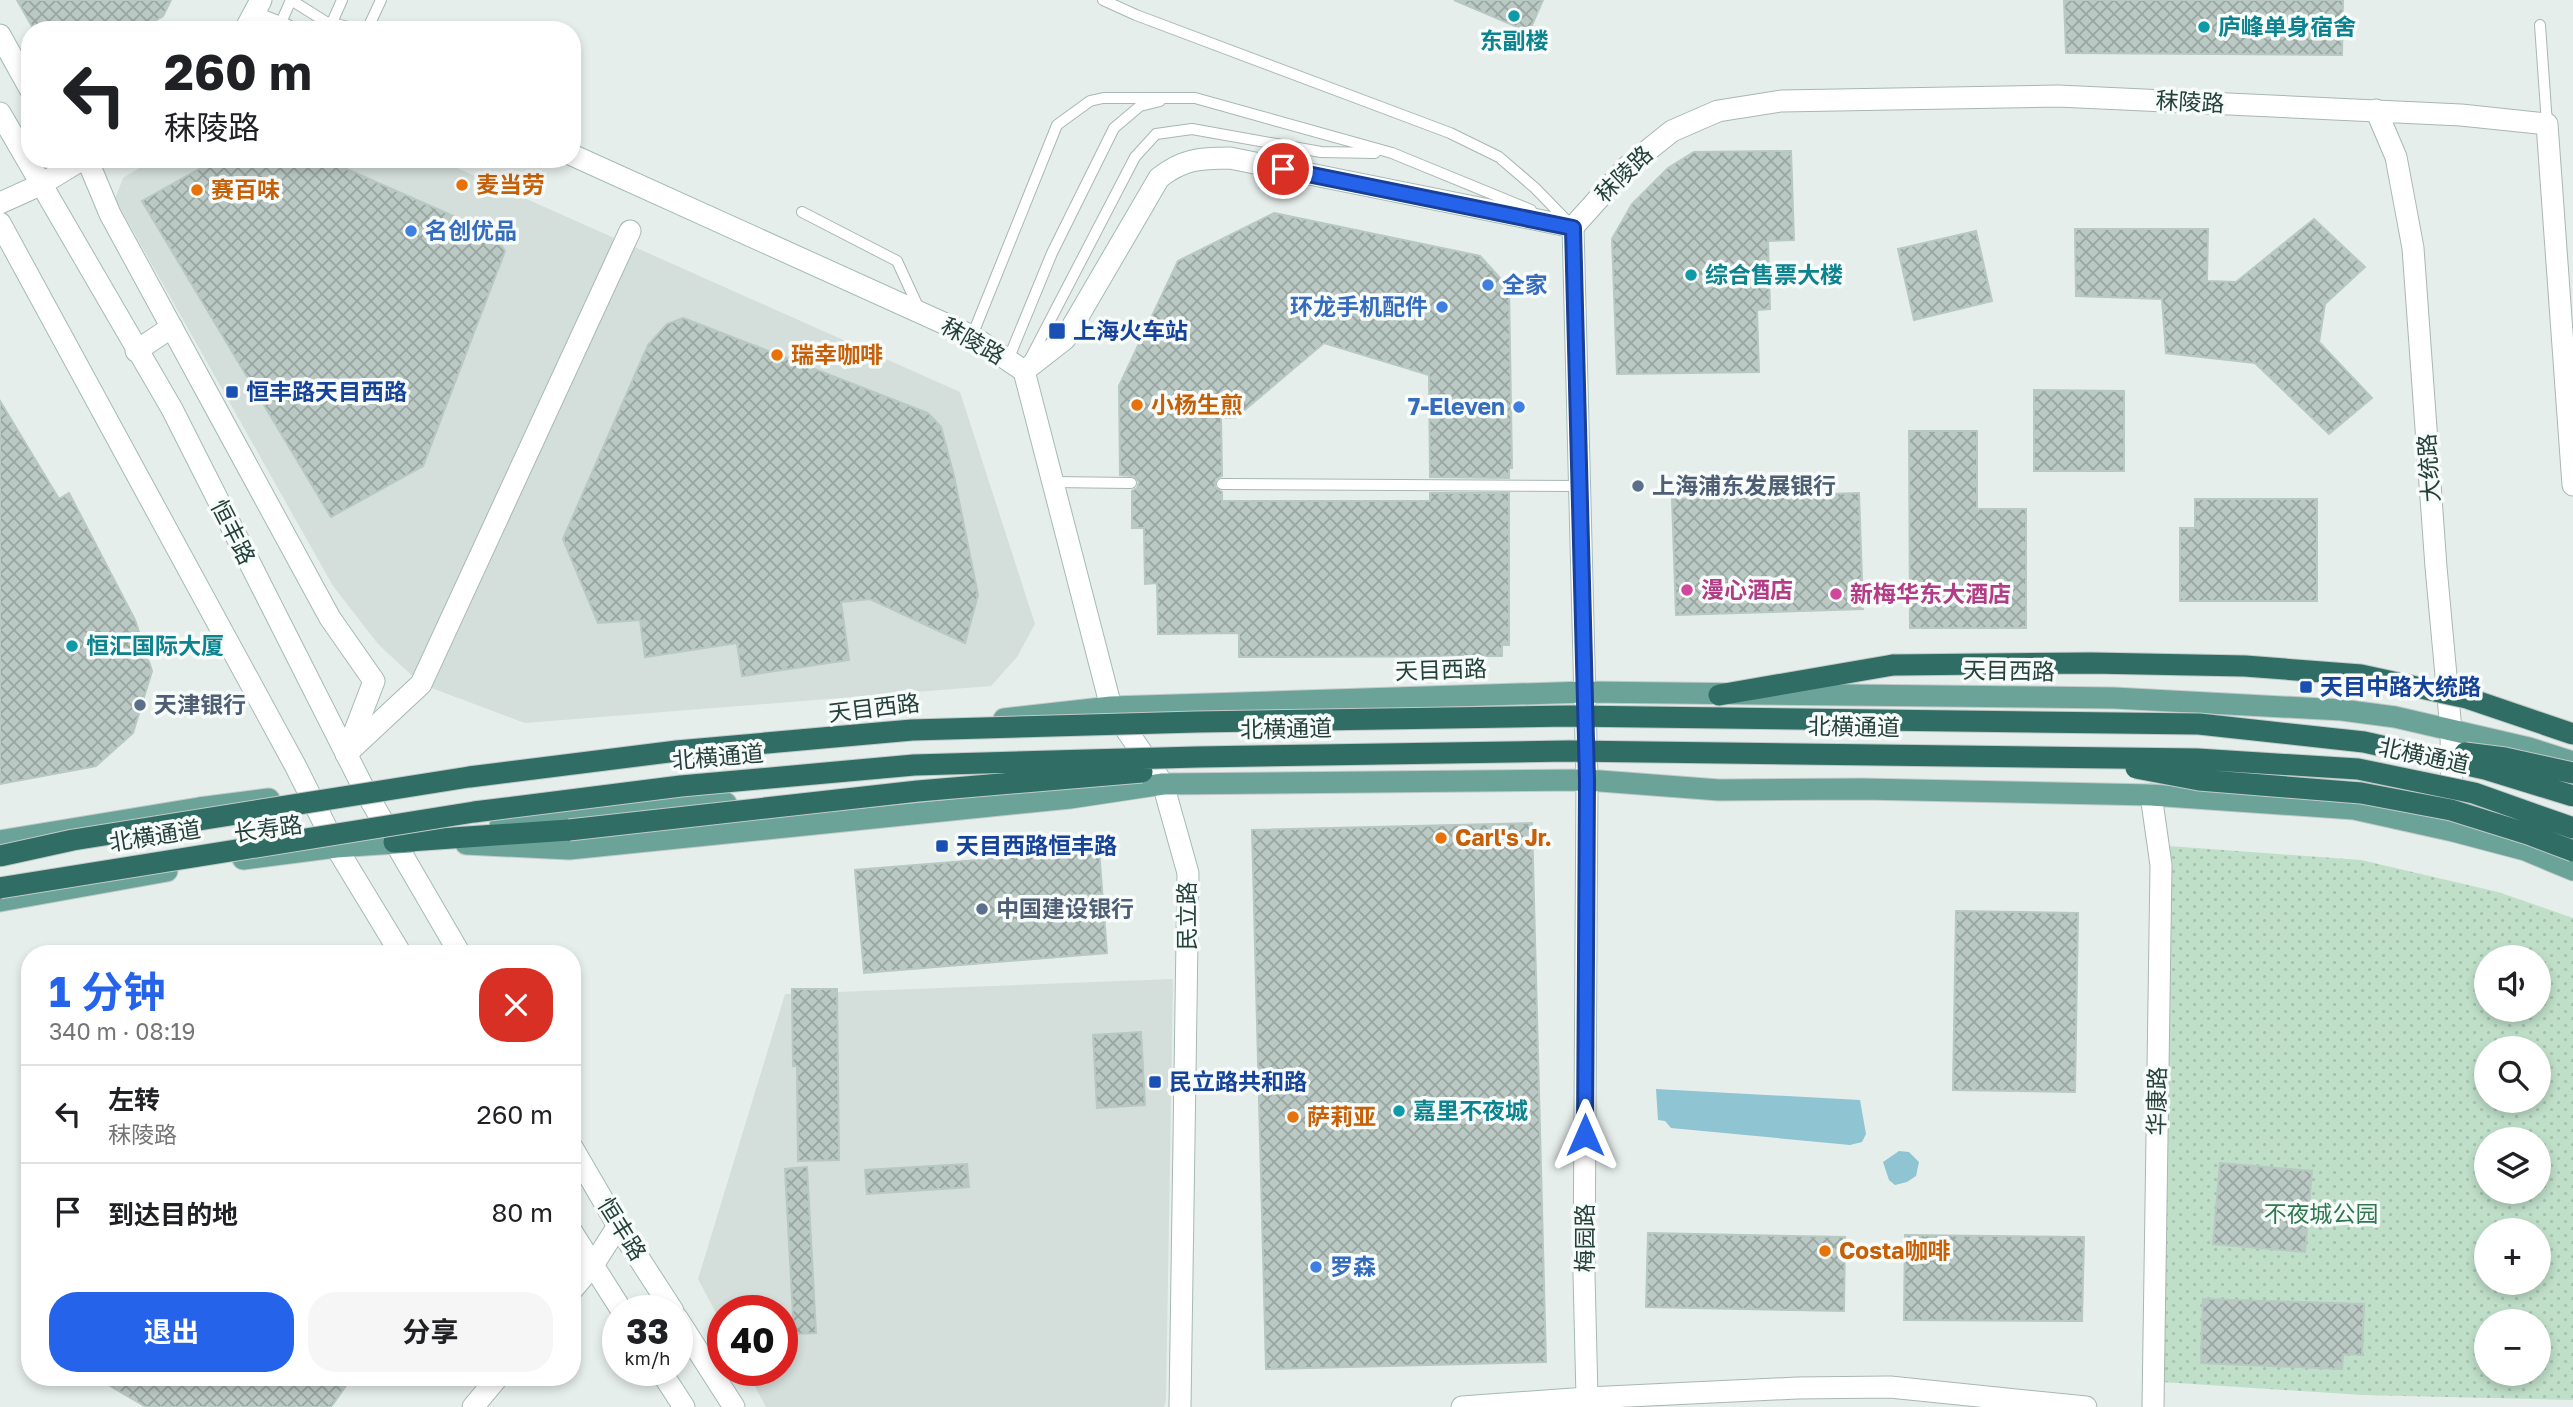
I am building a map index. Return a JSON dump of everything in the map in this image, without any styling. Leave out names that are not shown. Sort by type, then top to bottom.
[{"type":"highway","points":[[1718,695],[1893,665],[2091,663],[2231,666],[2361,676],[2467,698],[2573,734]]},
{"type":"highway","name":"北横通道","points":[[0,856],[73,840],[469,777],[677,751],[912,730],[1210,722],[1596,716],[2199,724],[2364,742],[2485,769],[2573,796]]},
{"type":"highway","points":[[2364,742],[2505,758],[2573,773]]},
{"type":"highway","name":"北横通道","points":[[0,888],[474,812],[681,786],[914,765],[1296,756],[1569,751],[2197,759],[2358,769],[2474,793],[2573,828]]},
{"type":"highway","points":[[394,842],[569,830],[906,792],[1190,768],[1296,756]]},
{"type":"highway","points":[[2075,757],[2199,780],[2361,793],[2438,807],[2528,834],[2573,851]]},
{"type":"main road","name":"天目西路","points":[[310,794],[426,785],[1111,707],[1585,692],[2115,698],[2342,710],[2451,730],[2529,748],[2573,762]]},
{"type":"main road","points":[[336,847],[394,842],[564,817],[1100,769],[1163,784]]},
{"type":"main road","points":[[394,842],[569,849],[1070,798],[1163,784],[1587,780],[1718,790],[1862,789],[2151,795],[2354,809],[2525,850],[2573,870]]},
{"type":"main road","name":"长寿路","points":[[0,841],[199,808],[310,794]]},
{"type":"main road","name":"长寿路","points":[[0,901],[222,862],[336,847]]},
{"type":"street","points":[[0,35],[21,73]]},
{"type":"street","name":"秣陵路","points":[[581,159],[972,336],[1016,366],[1065,340],[1159,178],[1176,165],[1202,158],[1230,158],[1573,228],[1627,167],[1672,131],[1717,111],[1768,103],[2058,96],[2376,110],[2547,124]]},
{"type":"street","name":"大统路","points":[[2376,110],[2396,157],[2413,248],[2436,567],[2451,730],[2453,831]]},
{"type":"street","name":"恒丰路","points":[[0,113],[21,151]]},
{"type":"street","points":[[2547,124],[2573,485]]},
{"type":"street","name":"恒丰路","points":[[31,168],[172,409],[364,789],[455,945]]},
{"type":"street","points":[[40,185],[43,168]]},
{"type":"street","points":[[0,203],[69,168]]},
{"type":"street","points":[[89,168],[110,214],[330,618],[374,681],[346,754]]},
{"type":"street","points":[[0,223],[310,794],[336,847],[396,945]]},
{"type":"street","name":"梅园路","points":[[1573,228],[1587,780],[1584,1274],[1590,1403]]},
{"type":"street","points":[[346,754],[421,684],[630,231]]},
{"type":"street","points":[[136,351],[172,327]]},
{"type":"street","name":"民立路","points":[[1016,366],[1053,482],[1111,707],[1163,784],[1188,873],[1180,1407]]},
{"type":"street","name":"华康路","points":[[2151,795],[2161,865],[2153,1407]]},
{"type":"street","name":"恒丰路","points":[[581,1162],[663,1295]]},
{"type":"street","points":[[581,1279],[618,1226]]},
{"type":"street","name":"恒丰路","points":[[581,1246],[612,1295]]},
{"type":"street","points":[[693,1343],[734,1407]]},
{"type":"street","points":[[473,1407],[490,1386]]},
{"type":"street","points":[[670,1386],[684,1407]]},
{"type":"street","points":[[1462,1407],[1590,1403],[1855,1387],[1946,1391],[2086,1407]]},
{"type":"lane","points":[[285,21],[291,0],[321,21]]},
{"type":"lane","points":[[333,21],[342,0]]},
{"type":"lane","points":[[370,21],[382,0]]},
{"type":"lane","points":[[1103,0],[1136,15],[1450,133],[1499,158],[1535,188],[1573,228]]},
{"type":"lane","points":[[2540,25],[2547,124]]},
{"type":"lane","points":[[972,336],[1057,125],[1090,102],[1103,98],[1195,98],[1392,153],[1573,228]]},
{"type":"lane","points":[[1016,366],[1052,253],[1114,128],[1140,106],[1173,98]]},
{"type":"lane","points":[[1016,366],[1135,157],[1156,134],[1192,129],[1321,152],[1392,153]]},
{"type":"lane","points":[[802,212],[897,261],[920,312]]},
{"type":"lane","points":[[1053,482],[1132,483]]},
{"type":"lane","points":[[1222,484],[1580,486]]},
{"type":"shaded area","points":[[139,168],[457,168],[960,392],[1035,624],[1017,657],[991,686],[525,723],[421,684],[378,644],[333,586],[115,199],[123,178]]},
{"type":"shaded area","points":[[1173,979],[1164,1407],[766,1407],[755,1386],[798,1386],[798,1295],[707,1296],[698,1279],[785,994]]},
{"type":"green space","name":"不夜城公园","points":[[2169,846],[2361,860],[2498,892],[2573,918],[2573,1400],[2362,1395],[2147,1381]]},
{"type":"water","points":[[1656,1089],[1860,1100],[1866,1134],[1862,1142],[1850,1145],[1671,1128],[1665,1121],[1658,1120]]},
{"type":"water","points":[[1899,1151],[1909,1152],[1919,1162],[1916,1176],[1895,1185],[1889,1180],[1883,1162]]},
{"type":"building","points":[[17,0],[171,0],[163,16],[155,21],[29,21]]},
{"type":"building","name":"东副楼","points":[[1454,0],[1543,0],[1529,32]]},
{"type":"building","name":"庐峰单身宿舍","points":[[2064,0],[2343,0],[2342,55],[2066,53]]},
{"type":"building","name":"综合售票大楼","points":[[1791,151],[1794,240],[1768,241],[1770,309],[1757,310],[1759,372],[1617,374],[1612,239],[1632,204],[1668,168],[1694,152]]},
{"type":"building","points":[[201,168],[344,168],[492,233],[505,251],[423,466],[331,517],[142,201]]},
{"type":"building","points":[[1274,213],[1480,256],[1509,288],[1512,468],[1509,468],[1509,478],[1430,477],[1429,375],[1324,343],[1235,418],[1221,418],[1222,476],[1216,479],[1215,487],[1222,492],[1222,501],[1430,501],[1430,493],[1509,493],[1509,645],[1502,645],[1502,656],[1239,657],[1239,633],[1158,634],[1157,583],[1145,584],[1144,528],[1132,528],[1132,491],[1137,488],[1139,482],[1134,476],[1120,475],[1119,386],[1178,261]]},
{"type":"building","points":[[2314,219],[2365,267],[2325,304],[2319,342],[2372,398],[2329,434],[2255,363],[2166,353],[2162,299],[2076,296],[2075,229],[2208,229],[2207,281],[2236,282]]},
{"type":"building","points":[[1976,231],[1992,301],[1914,320],[1898,249]]},
{"type":"building","points":[[683,318],[928,413],[941,427],[954,476],[978,595],[965,643],[870,599],[841,602],[849,660],[742,676],[737,643],[645,657],[640,620],[598,623],[563,539],[648,345],[667,324]]},
{"type":"building","points":[[2034,390],[2124,391],[2124,471],[2034,471]]},
{"type":"building","name":"恒汇国际大厦","points":[[0,401],[59,499],[69,493],[135,620],[152,671],[133,733],[96,766],[0,784]]},
{"type":"building","points":[[1909,431],[1977,431],[1977,509],[2026,509],[2026,628],[1910,628]]},
{"type":"building","points":[[1859,493],[1863,609],[1676,615],[1672,499]]},
{"type":"building","points":[[2195,499],[2317,499],[2317,601],[2180,601],[2180,528],[2195,528]]},
{"type":"building","name":"嘉里不夜城","points":[[1532,823],[1546,1362],[1266,1369],[1252,830]]},
{"type":"building","points":[[1099,850],[1107,953],[864,973],[855,870]]},
{"type":"building","points":[[1956,911],[2078,913],[2075,1092],[1953,1090]]},
{"type":"building","points":[[792,989],[837,989],[839,1160],[798,1161],[797,1066],[793,1066]]},
{"type":"building","points":[[1141,1032],[1145,1105],[1097,1108],[1093,1035]]},
{"type":"building","points":[[2220,1163],[2312,1171],[2305,1252],[2213,1244]]},
{"type":"building","points":[[967,1164],[969,1187],[867,1194],[865,1170]]},
{"type":"building","points":[[807,1167],[816,1333],[798,1334],[798,1295],[792,1295],[785,1169]]},
{"type":"building","points":[[1648,1233],[1845,1237],[1844,1311],[1646,1307]]},
{"type":"building","points":[[1905,1235],[2084,1237],[2082,1321],[1904,1320]]},
{"type":"building","points":[[2203,1299],[2364,1304],[2362,1355],[2343,1354],[2342,1369],[2201,1363]]},
{"type":"building","points":[[110,1386],[346,1386],[331,1407],[146,1407]]},
{"type":"place","name":"东副楼","points":[[1514,16]]},
{"type":"place","name":"庐峰单身宿舍","points":[[2204,27]]},
{"type":"place","name":"麦当劳","points":[[462,185]]},
{"type":"place","name":"赛百味","points":[[197,190]]},
{"type":"place","name":"名创优品","points":[[411,231]]},
{"type":"place","name":"综合售票大楼","points":[[1691,275]]},
{"type":"place","name":"全家","points":[[1488,285]]},
{"type":"place","name":"环龙手机配件","points":[[1442,307]]},
{"type":"place","name":"上海火车站","points":[[1057,331]]},
{"type":"place","name":"瑞幸咖啡","points":[[777,355]]},
{"type":"place","name":"恒丰路天目西路","points":[[232,392]]},
{"type":"place","name":"小杨生煎","points":[[1137,405]]},
{"type":"place","name":"7-Eleven","points":[[1519,407]]},
{"type":"place","name":"上海浦东发展银行","points":[[1638,486]]},
{"type":"place","name":"漫心酒店","points":[[1687,590]]},
{"type":"place","name":"新梅华东大酒店","points":[[1836,594]]},
{"type":"place","name":"恒汇国际大厦","points":[[72,646]]},
{"type":"place","name":"天目中路大统路","points":[[2306,687]]},
{"type":"place","name":"天津银行","points":[[140,705]]},
{"type":"place","name":"Carl's Jr.","points":[[1441,838]]},
{"type":"place","name":"天目西路恒丰路","points":[[942,846]]},
{"type":"place","name":"中国建设银行","points":[[982,909]]},
{"type":"place","name":"民立路共和路","points":[[1155,1082]]},
{"type":"place","name":"嘉里不夜城","points":[[1399,1111]]},
{"type":"place","name":"萨莉亚","points":[[1293,1117]]},
{"type":"place","name":"Costa咖啡","points":[[1825,1251]]},
{"type":"place","name":"罗森","points":[[1316,1267]]},
{"type":"route","points":[[1283,169],[1573,228],[1587,780],[1585,1135]]}]
